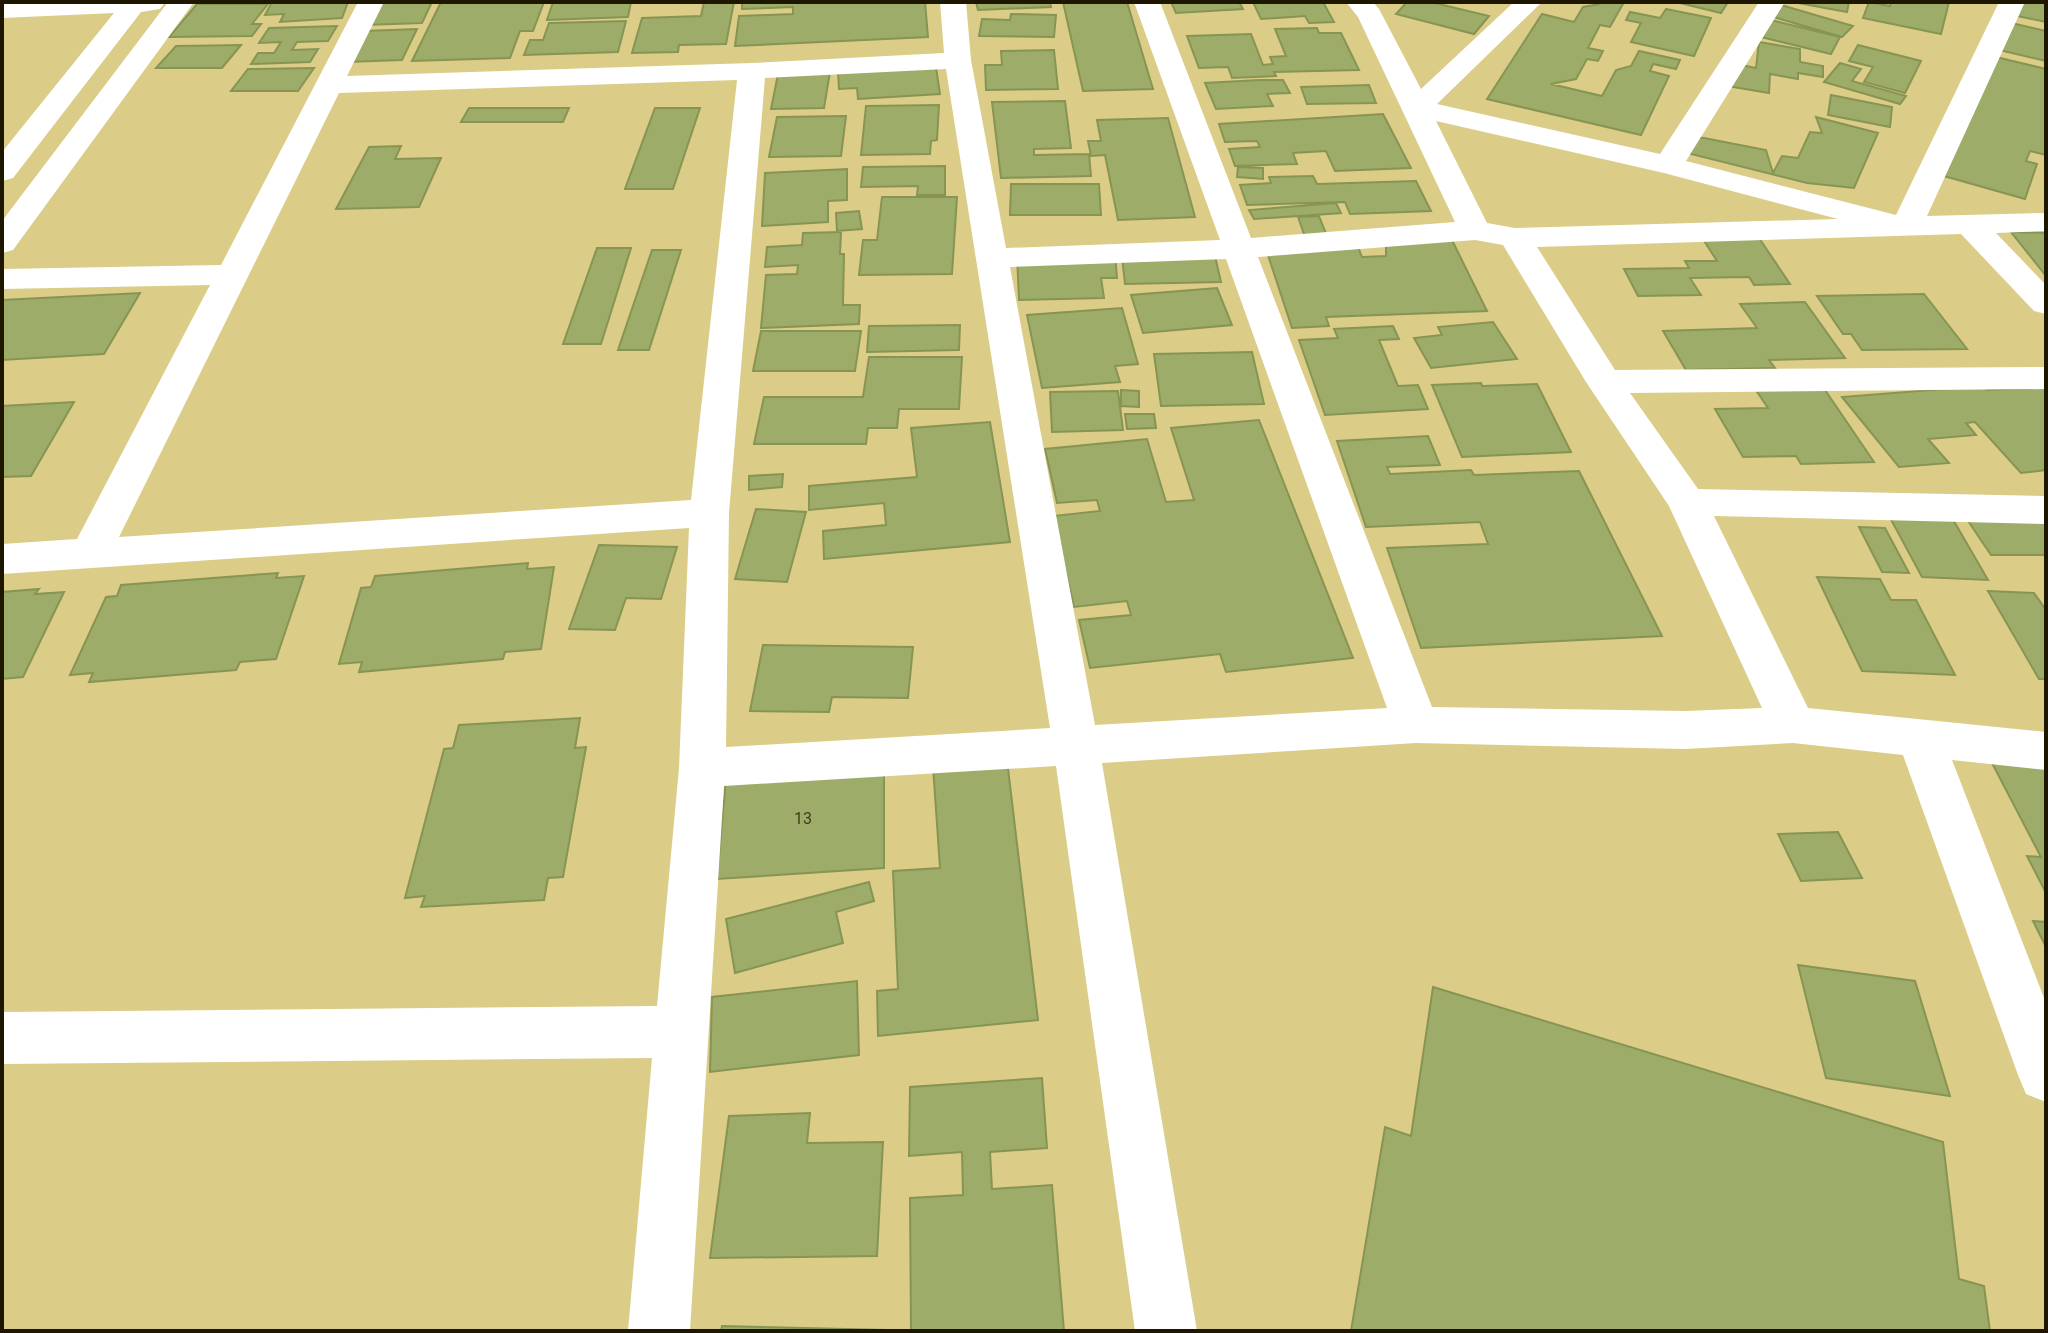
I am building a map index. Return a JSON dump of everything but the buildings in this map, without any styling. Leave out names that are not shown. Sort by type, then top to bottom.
[{"type":"street","points":[[2,243],[181,2]]},
{"type":"street","points":[[2,10],[193,2]]},
{"type":"street","points":[[90,554],[371,2]]},
{"type":"street","points":[[953,2],[958,60],[1076,746],[1166,1331]]},
{"type":"street","points":[[1147,2],[1236,249],[1416,725]]},
{"type":"street","points":[[1417,108],[1529,2]]},
{"type":"street","points":[[1668,165],[1772,2]]},
{"type":"street","points":[[1906,227],[2012,2]]},
{"type":"street","points":[[2,172],[135,3]]},
{"type":"street","points":[[1370,6],[1475,230]]},
{"type":"street","points":[[330,85],[752,71],[958,60]]},
{"type":"street","points":[[659,1331],[702,768],[709,513],[752,71]]},
{"type":"street","points":[[1417,108],[1668,165],[1906,227]]},
{"type":"street","points":[[991,258],[1236,249],[1475,230],[1515,238],[2046,222]]},
{"type":"street","points":[[1970,225],[2046,304]]},
{"type":"street","points":[[1515,238],[1604,382],[1687,502],[1793,725]]},
{"type":"street","points":[[2,279],[230,275]]},
{"type":"street","points":[[1604,382],[2046,378]]},
{"type":"street","points":[[1687,502],[2046,510]]},
{"type":"street","points":[[2,559],[709,513]]},
{"type":"street","points":[[702,768],[1416,725],[1685,730],[1793,725],[2046,751]]},
{"type":"street","points":[[1920,738],[2046,1075]]},
{"type":"street","points":[[2,1038],[682,1032]]}]
